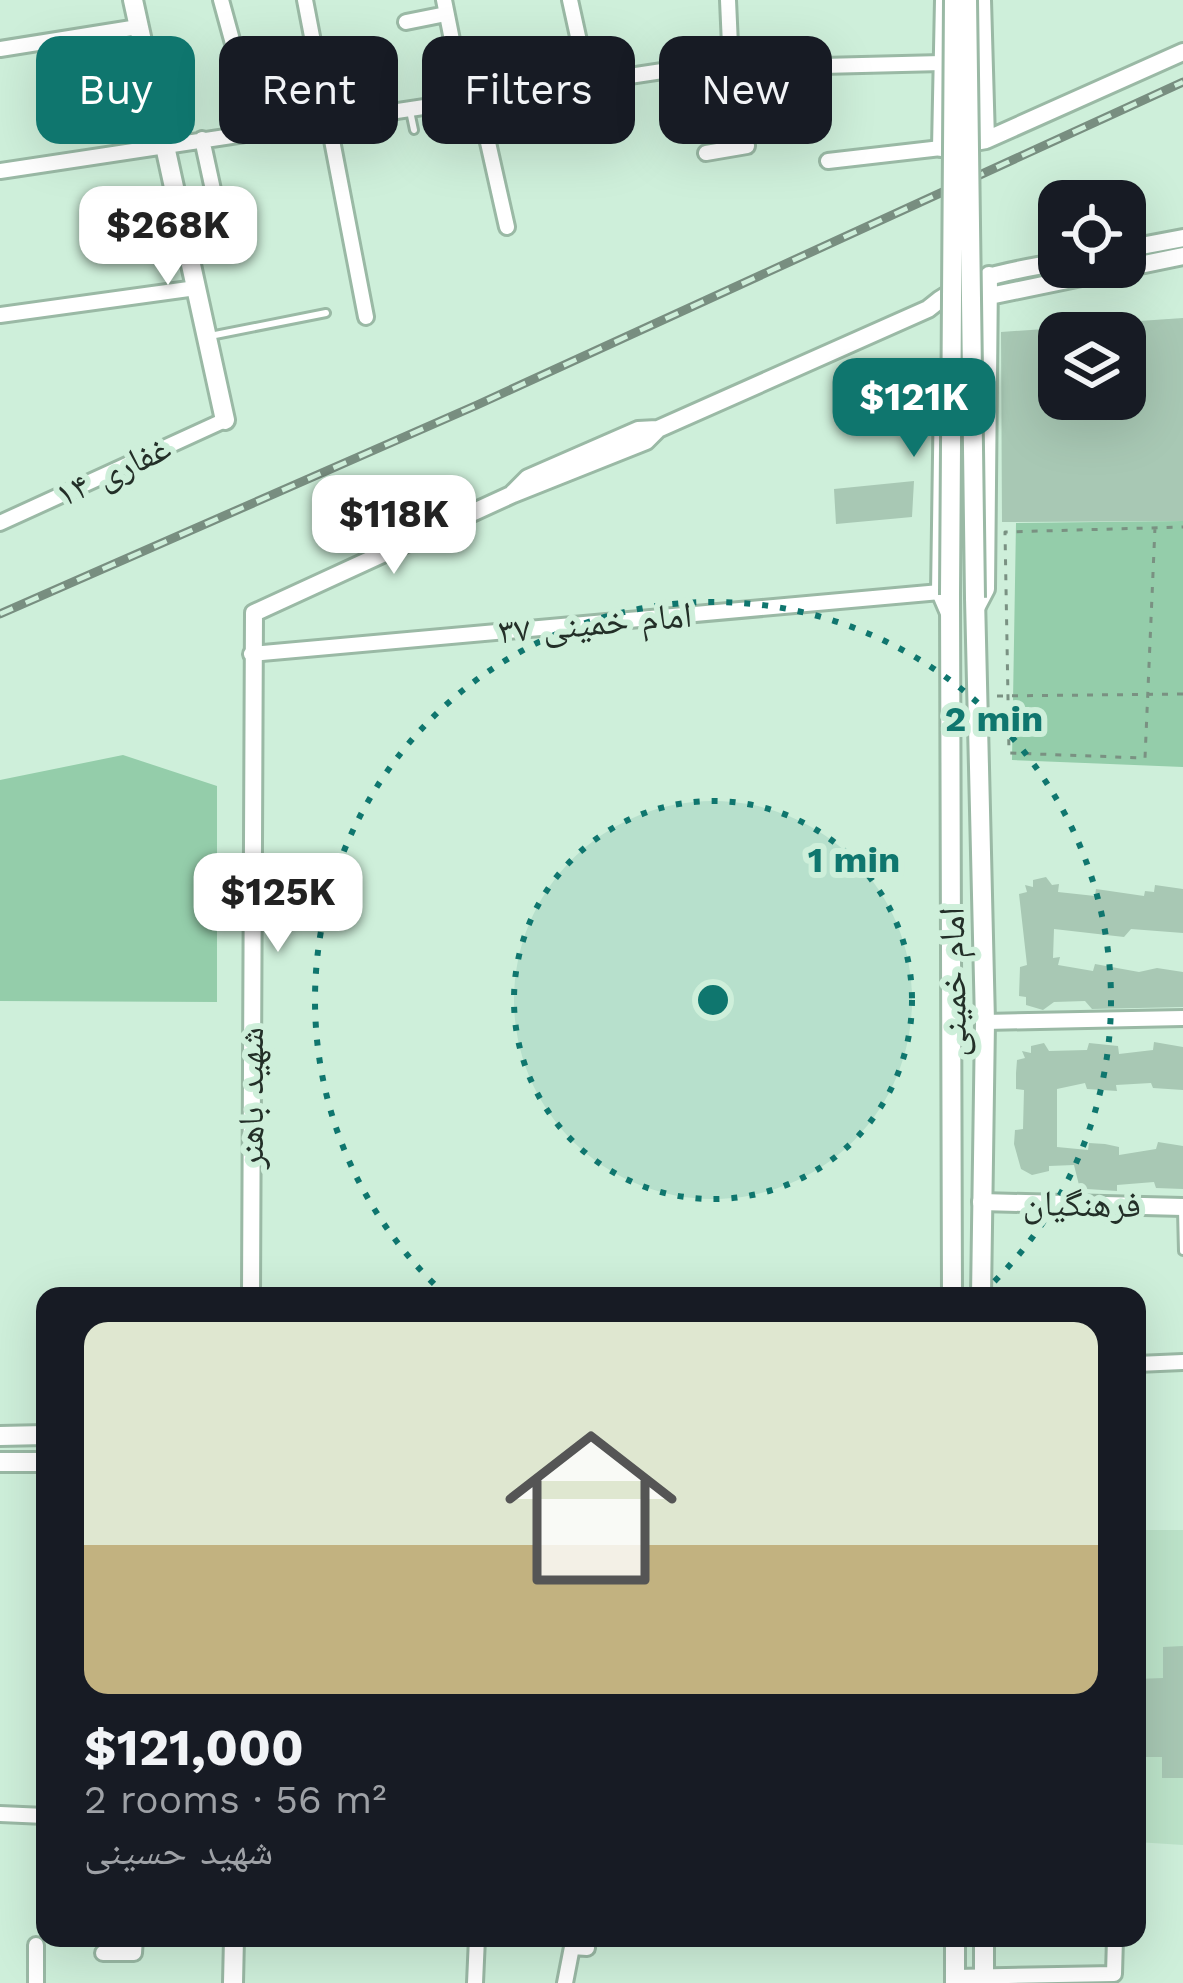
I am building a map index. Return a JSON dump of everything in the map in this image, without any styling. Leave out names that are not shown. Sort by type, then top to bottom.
[{"type":"main road","points":[[134,0],[140,36]]},
{"type":"main road","name":"امام خمینی","points":[[952,1287],[954,1086],[946,600],[954,0]]},
{"type":"main road","name":"امام خمینی","points":[[968,0],[985,1022],[981,1287]]},
{"type":"main road","points":[[164,144],[225,420]]},
{"type":"main road","points":[[954,1086],[985,1087]]},
{"type":"main road","points":[[0,1436],[36,1436]]},
{"type":"main road","points":[[0,1462],[36,1462]]},
{"type":"main road","points":[[233,1983],[234,1947]]},
{"type":"main road","points":[[955,1947],[955,1980]]},
{"type":"main road","points":[[984,1947],[984,1980]]},
{"type":"street","points":[[221,0],[231,36]]},
{"type":"street","points":[[305,0],[312,36]]},
{"type":"street","points":[[570,0],[578,36]]},
{"type":"street","points":[[728,0],[731,36]]},
{"type":"street","points":[[982,0],[986,140]]},
{"type":"street","points":[[406,22],[445,7],[453,36]]},
{"type":"street","points":[[941,148],[944,9],[982,20]]},
{"type":"street","points":[[0,49],[138,28]]},
{"type":"street","points":[[828,161],[986,140],[1183,52]]},
{"type":"street","points":[[832,66],[942,63]]},
{"type":"street","points":[[398,110],[422,106]]},
{"type":"street","points":[[195,140],[219,136]]},
{"type":"street","points":[[202,139],[222,231]]},
{"type":"street","points":[[0,171],[164,144]]},
{"type":"street","points":[[334,144],[366,317]]},
{"type":"street","points":[[484,144],[507,227]]},
{"type":"street","points":[[706,153],[748,144]]},
{"type":"street","points":[[1146,245],[1183,238]]},
{"type":"street","points":[[989,285],[1183,256]]},
{"type":"street","points":[[946,600],[940,305],[1038,269]]},
{"type":"street","points":[[975,604],[986,589],[989,285]]},
{"type":"street","points":[[0,315],[196,288]]},
{"type":"street","name":"شهید باهنر","points":[[250,1287],[250,654],[254,613],[513,494],[528,478],[638,430],[658,429],[940,305]]},
{"type":"street","points":[[944,365],[986,356]]},
{"type":"street","points":[[944,365],[986,377]]},
{"type":"street","name":"غفاری ۱۴","points":[[0,523],[225,420]]},
{"type":"street","name":"امام خمینی ۳۷","points":[[250,654],[946,600]]},
{"type":"street","points":[[985,1022],[1183,1018]]},
{"type":"street","name":"فرهنگیان","points":[[981,1202],[1182,1207]]},
{"type":"street","points":[[1146,1364],[1183,1362]]},
{"type":"street","points":[[0,1814],[36,1816]]},
{"type":"street","points":[[36,1946],[36,1983]]},
{"type":"street","points":[[103,1954],[134,1953],[134,1947]]},
{"type":"street","points":[[475,1983],[476,1947]]},
{"type":"street","points":[[565,1983],[572,1947],[587,1948]]},
{"type":"street","points":[[955,1980],[1114,1974],[1115,1947]]},
{"type":"lane","points":[[410,108],[414,130]]},
{"type":"lane","points":[[207,337],[326,313]]},
{"type":"lane","points":[[1182,1207],[1183,1251]]},
{"type":"path","points":[[1155,527],[1145,758],[1009,754],[1005,532],[1183,526]]},
{"type":"path","points":[[977,696],[1183,694]]},
{"type":"shaded area","points":[[1183,521],[1183,767],[1012,760],[1016,523]]},
{"type":"shaded area","points":[[123,755],[217,786],[217,1002],[0,1001],[0,780]]},
{"type":"shaded area","points":[[1146,1530],[1183,1530],[1183,1845],[1146,1843]]},
{"type":"building","points":[[1183,318],[1183,521],[1002,522],[1001,332],[1038,329],[1038,420],[1146,420],[1146,321]]},
{"type":"building","points":[[914,481],[912,517],[836,524],[834,489]]},
{"type":"building","points":[[1046,877],[1052,885],[1059,884],[1058,892],[1095,896],[1096,889],[1144,896],[1145,891],[1154,892],[1155,885],[1183,889],[1183,933],[1131,929],[1124,937],[1054,929],[1053,958],[1060,957],[1058,965],[1093,971],[1095,964],[1139,972],[1157,968],[1183,972],[1183,1007],[1092,1009],[1085,1001],[1054,1002],[1043,1010],[1026,1005],[1026,997],[1019,996],[1020,967],[1027,965],[1019,894],[1027,892],[1025,885],[1033,887],[1033,880]]},
{"type":"building","points":[[1154,1042],[1183,1047],[1183,1090],[1153,1088],[1151,1083],[1116,1085],[1117,1091],[1087,1089],[1085,1083],[1057,1089],[1057,1147],[1088,1150],[1089,1143],[1105,1144],[1119,1147],[1119,1155],[1156,1149],[1158,1142],[1183,1146],[1183,1189],[1156,1188],[1154,1182],[1117,1185],[1117,1191],[1087,1189],[1079,1185],[1074,1165],[1049,1166],[1049,1171],[1032,1175],[1021,1169],[1014,1144],[1015,1130],[1023,1129],[1024,1090],[1016,1089],[1017,1060],[1025,1058],[1022,1051],[1031,1053],[1031,1046],[1044,1043],[1049,1051],[1087,1050],[1089,1043],[1118,1046],[1119,1054],[1153,1050]]},
{"type":"building","points":[[1183,1646],[1183,1778],[1162,1778],[1162,1757],[1146,1757],[1146,1679],[1163,1678],[1163,1647]]},
{"type":"railway","points":[[0,614],[477,405],[1183,82]]}]
